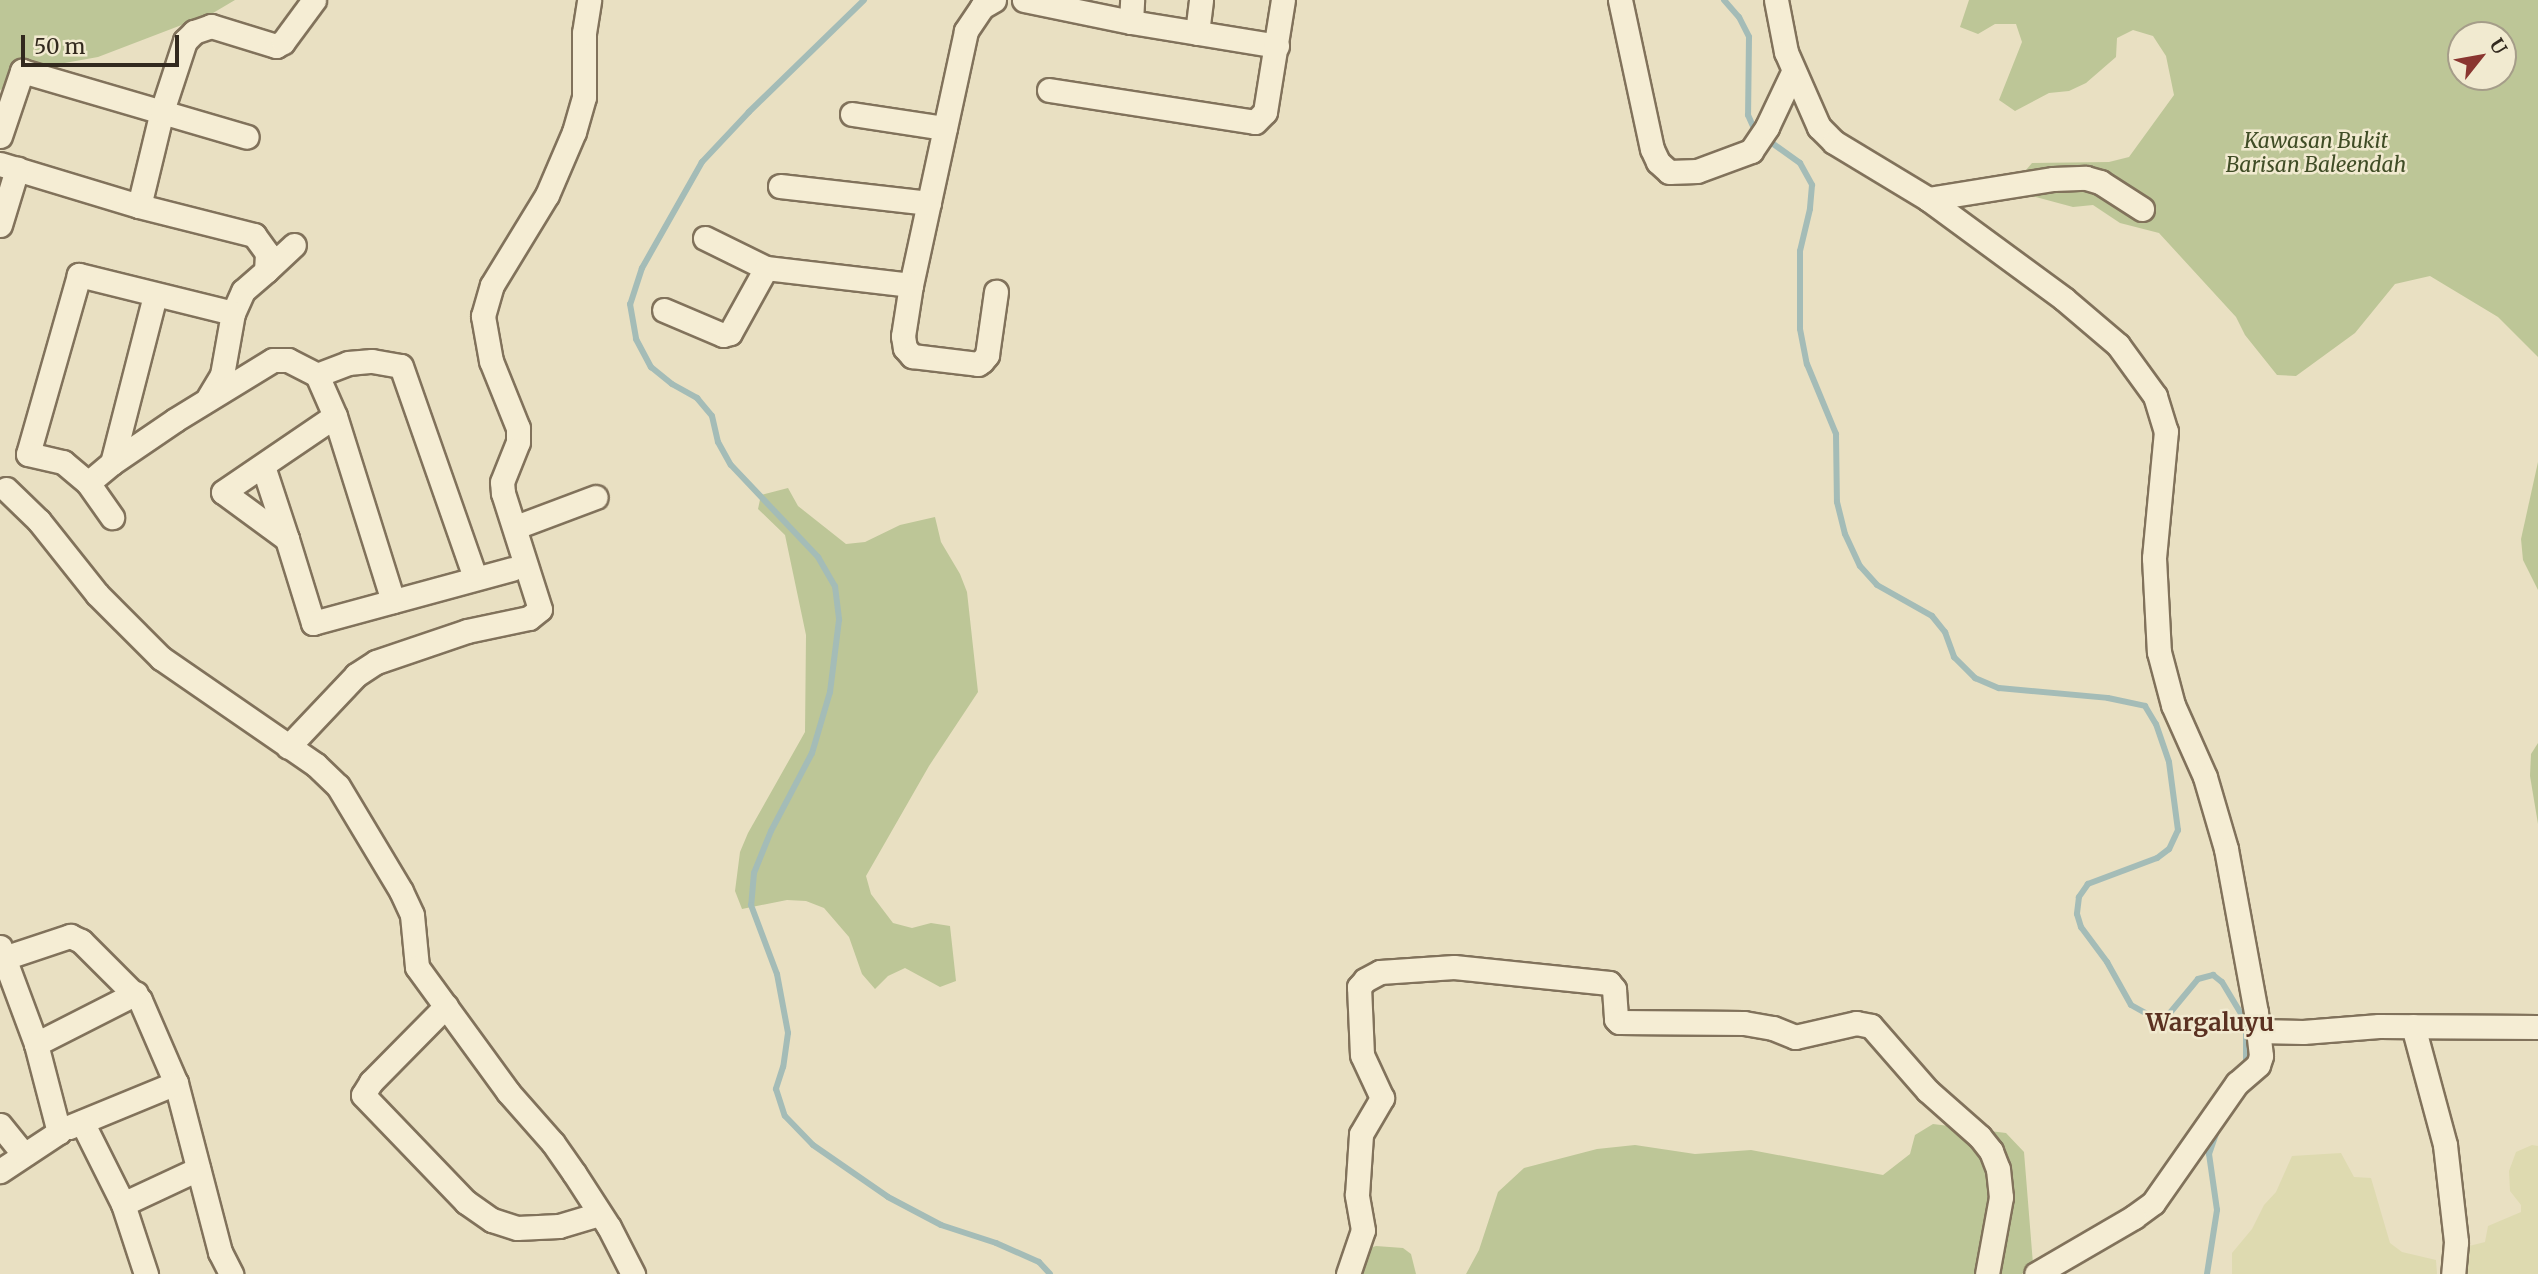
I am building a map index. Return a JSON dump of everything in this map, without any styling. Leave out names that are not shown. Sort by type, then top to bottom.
[{"type":"street","points":[[139,206],[162,111],[185,41],[194,32],[211,26],[276,46],[283,42],[314,0]]},
{"type":"street","points":[[288,747],[356,675],[376,662],[467,631],[537,614],[540,601],[502,482],[518,442],[518,428],[491,360],[483,316],[492,285],[547,195],[574,132],[584,97],[584,33],[589,0]]},
{"type":"street","points":[[994,0],[982,7],[967,31],[911,285],[903,336],[905,348],[912,356],[978,364],[987,355],[996,292]]},
{"type":"street","points":[[1031,0],[1132,11],[1197,33],[1277,46]]},
{"type":"street","points":[[1197,33],[1202,0]]},
{"type":"street","points":[[1048,90],[1255,122],[1265,112],[1283,0]]},
{"type":"street","points":[[1619,0],[1652,149],[1664,168],[1670,172],[1697,172],[1746,155],[1763,134],[1793,72]]},
{"type":"street","points":[[1776,0],[1786,52],[1793,72],[1809,110],[1834,142],[1928,199],[2064,299],[2118,345],[2155,396],[2166,431],[2154,558],[2159,652],[2172,705],[2205,777],[2226,849],[2261,1056],[2153,1203],[2134,1217],[2036,1274]]},
{"type":"street","points":[[0,136],[22,71],[247,137]]},
{"type":"street","points":[[852,114],[946,128]]},
{"type":"street","points":[[0,225],[8,166],[139,206],[254,235],[267,253],[266,271]]},
{"type":"street","points":[[1928,199],[2053,179],[2086,178],[2100,182],[2142,209]]},
{"type":"street","points":[[780,186],[929,203]]},
{"type":"street","points":[[705,237],[766,268],[911,285]]},
{"type":"street","points":[[208,400],[222,375],[233,313],[243,291],[294,245]]},
{"type":"street","points":[[664,310],[723,335],[730,333],[766,268]]},
{"type":"street","points":[[112,517],[88,483],[64,462],[28,454],[79,275],[155,296],[233,313]]},
{"type":"street","points":[[112,463],[155,296]]},
{"type":"street","points":[[88,483],[112,463],[273,359],[288,360],[317,375],[335,416],[393,601]]},
{"type":"street","points":[[317,375],[348,363],[372,361],[401,366],[475,577]]},
{"type":"street","points":[[287,539],[223,492],[335,416]]},
{"type":"street","points":[[263,466],[313,623],[512,569]]},
{"type":"street","points":[[6,489],[38,521],[97,594],[162,657],[316,765],[338,786],[372,840],[412,915],[417,967],[508,1092],[553,1143],[600,1214],[633,1274]]},
{"type":"street","points":[[516,527],[596,497]]},
{"type":"street","points":[[59,1132],[36,1044],[2,952],[70,936],[81,941],[136,993],[176,1083],[220,1270]]},
{"type":"street","points":[[1348,1274],[1363,1230],[1357,1195],[1361,1134],[1382,1098],[1362,1055],[1359,987],[1380,971],[1461,967],[1609,983],[1614,989],[1616,1019],[1619,1022],[1744,1023],[1773,1028],[1795,1037],[1856,1023],[1871,1026],[1928,1091],[1991,1151],[1998,1169],[2001,1197],[1987,1274]]},
{"type":"street","points":[[36,1044],[136,993]]},
{"type":"street","points":[[446,1006],[371,1082],[363,1095],[466,1202],[492,1220],[517,1228],[558,1226],[600,1214]]},
{"type":"street","points":[[2258,1031],[2413,1026],[2538,1027]]},
{"type":"street","points":[[2413,1026],[2445,1145],[2456,1242],[2453,1274]]},
{"type":"street","points":[[0,1171],[23,1153],[59,1132],[176,1083]]},
{"type":"street","points":[[82,1122],[123,1205],[146,1274]]},
{"type":"street","points":[[0,1125],[23,1153]]},
{"type":"street","points":[[123,1205],[198,1169]]},
{"type":"shaded area","points":[[2532,1145],[2538,1146],[2538,1274],[2460,1274],[2465,1247],[2485,1242],[2488,1226],[2521,1212],[2521,1205],[2510,1191],[2509,1171],[2516,1152]]},
{"type":"shaded area","points":[[2341,1153],[2354,1177],[2371,1178],[2390,1243],[2402,1252],[2436,1260],[2437,1274],[2232,1274],[2232,1253],[2252,1229],[2264,1205],[2276,1192],[2292,1156]]},
{"type":"green space","points":[[0,0],[235,0],[213,13],[98,57],[59,64],[0,90]]},
{"type":"green space","name":"Kawasan Bukit Barisan Baleendah","points":[[1969,0],[2538,0],[2538,357],[2498,317],[2430,276],[2395,284],[2355,333],[2296,376],[2277,375],[2245,335],[2236,317],[2159,233],[2120,223],[2093,205],[2073,207],[2028,195],[2020,177],[2032,163],[2109,162],[2129,157],[2174,95],[2166,56],[2153,36],[2133,30],[2117,38],[2116,57],[2086,83],[2069,91],[2049,93],[2015,111],[1999,100],[2022,42],[2016,24],[1995,24],[1978,34],[1960,27]]},
{"type":"green space","points":[[2538,462],[2538,590],[2523,560],[2521,539]]},
{"type":"green space","points":[[788,488],[798,506],[846,544],[865,542],[900,525],[935,517],[941,542],[967,592],[978,692],[929,766],[866,876],[871,894],[893,923],[912,928],[931,923],[950,926],[956,981],[940,987],[905,968],[888,976],[875,989],[862,974],[849,937],[824,908],[806,901],[787,900],[742,909],[735,891],[740,852],[748,833],[805,732],[806,635],[785,535],[758,509],[761,495]]},
{"type":"green space","points":[[2538,743],[2538,824],[2530,776],[2531,754]]},
{"type":"green space","points":[[1933,1124],[2006,1133],[2024,1152],[2033,1264],[2022,1274],[1466,1274],[1479,1250],[1498,1192],[1524,1168],[1597,1149],[1635,1145],[1695,1154],[1751,1150],[1883,1175],[1910,1154],[1915,1135]]},
{"type":"green space","points":[[1376,1246],[1403,1248],[1411,1254],[1416,1274],[1342,1274],[1354,1253]]},
{"type":"waterway","points":[[864,0],[749,112],[702,162],[642,268],[630,304],[636,339],[651,367],[672,384],[697,398],[712,416],[718,442],[731,465],[818,557],[835,586],[839,620],[830,692],[812,753],[771,831],[754,873],[751,905],[777,974],[788,1033],[783,1067],[776,1089],[785,1116],[813,1145],[888,1197],[941,1225],[996,1243],[1039,1262],[1050,1274]]},
{"type":"waterway","points":[[1724,0],[1739,17],[1749,37],[1748,115],[1756,133]]},
{"type":"waterway","points":[[1765,138],[1800,163],[1812,185],[1810,209],[1800,251],[1800,329],[1807,364],[1836,434],[1837,502],[1845,534],[1860,566],[1877,585],[1932,616],[1945,632],[1954,657],[1975,678],[1999,688],[2108,698],[2145,706],[2156,724],[2169,762],[2178,830],[2169,849],[2157,858],[2088,884],[2079,897],[2077,914],[2081,927],[2107,962],[2131,1005],[2151,1016],[2169,1014],[2198,979],[2213,975],[2222,982],[2246,1022],[2246,1065]]},
{"type":"waterway","points":[[2207,1274],[2217,1210],[2209,1154],[2219,1125]]},
{"type":"district","name":"Wargaluyu","points":[[2210,1023]]}]
